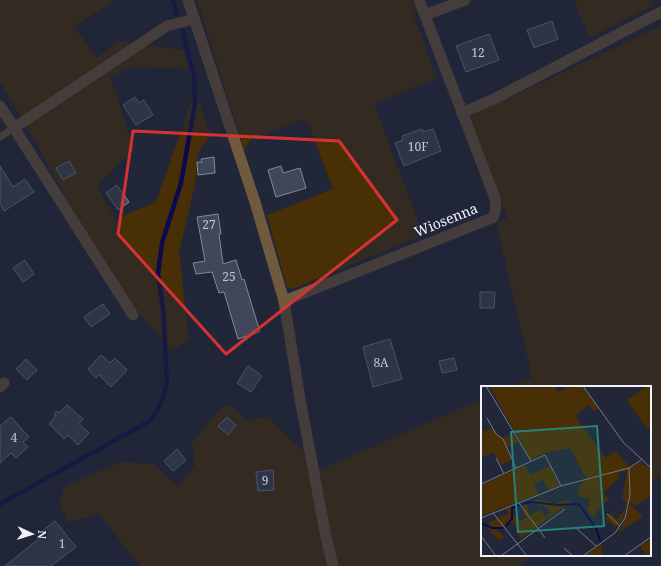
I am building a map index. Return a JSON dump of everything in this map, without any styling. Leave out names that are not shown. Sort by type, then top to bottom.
[{"type":"street","points":[[188,0],[255,202],[284,301],[302,407],[333,566]]},
{"type":"street","name":"Wiosenna","points":[[284,301],[494,216],[496,208],[495,198],[419,0]]},
{"type":"street","points":[[425,15],[465,0]]},
{"type":"street","points":[[462,113],[496,98],[661,12]]},
{"type":"street","points":[[14,128],[167,26],[194,20]]},
{"type":"street","points":[[0,106],[133,315]]},
{"type":"lane","points":[[0,137],[14,128]]},
{"type":"highlighted area","points":[[133,131],[339,141],[397,220],[226,354],[118,234]]},
{"type":"shaded area","points":[[0,0],[113,0],[111,3],[74,26],[97,58],[118,41],[184,50],[188,69],[134,67],[110,76],[134,150],[97,185],[115,219],[156,202],[195,91],[211,135],[198,152],[195,185],[179,252],[189,341],[171,350],[132,305],[101,262],[33,137],[0,81]]},
{"type":"shaded area","points":[[197,0],[412,0],[417,13],[413,14],[437,78],[374,104],[423,235],[293,289],[287,287],[267,215],[333,189],[308,123],[301,120],[250,140],[244,150]]},
{"type":"shaded area","points":[[574,0],[652,0],[654,5],[589,38]]},
{"type":"shaded area","points":[[661,26],[661,476],[651,482],[651,386],[511,386],[532,377],[496,222],[507,218],[500,196],[468,117]]},
{"type":"shaded area","points":[[481,399],[481,556],[534,556],[518,566],[140,566],[99,514],[68,523],[59,501],[65,487],[120,462],[154,464],[178,487],[195,465],[192,443],[221,407],[231,406],[248,420],[268,417],[322,469]]},
{"type":"building","points":[[552,21],[558,39],[534,48],[527,30]]},
{"type":"building","points":[[489,34],[499,60],[466,72],[456,46]]},
{"type":"building","points":[[135,97],[139,103],[144,100],[153,115],[136,125],[123,105]]},
{"type":"building","points":[[422,129],[423,132],[433,129],[441,151],[404,166],[395,143],[403,140],[402,136]]},
{"type":"building","points":[[214,157],[215,173],[198,175],[197,162],[202,162],[201,159]]},
{"type":"building","points":[[69,161],[76,173],[63,180],[56,168]]},
{"type":"building","points":[[0,166],[13,187],[25,179],[34,192],[4,211],[0,204]]},
{"type":"building","points":[[281,166],[283,173],[300,168],[306,188],[276,197],[268,170]]},
{"type":"building","points":[[117,185],[129,202],[118,210],[106,193]]},
{"type":"building","points":[[218,214],[223,264],[236,260],[242,280],[244,279],[260,332],[238,339],[224,292],[219,293],[212,272],[196,274],[193,263],[205,261],[197,217]]},
{"type":"building","points":[[25,260],[34,274],[23,282],[13,268]]},
{"type":"building","points":[[480,292],[495,292],[494,308],[480,308]]},
{"type":"building","points":[[103,304],[110,314],[91,327],[84,317]]},
{"type":"building","points":[[390,339],[402,379],[373,387],[363,347]]},
{"type":"building","points":[[101,355],[110,363],[115,358],[127,370],[111,387],[99,375],[96,378],[88,369]]},
{"type":"building","points":[[454,358],[457,370],[442,373],[439,361]]},
{"type":"building","points":[[26,359],[37,370],[27,380],[16,369]]},
{"type":"building","points":[[248,366],[262,376],[251,392],[237,383]]},
{"type":"building","points":[[67,405],[83,419],[79,424],[89,433],[78,445],[68,435],[64,439],[49,424],[55,417],[55,412],[60,412]]},
{"type":"building","points":[[11,417],[29,437],[23,442],[28,447],[16,458],[11,453],[0,463],[0,426]]},
{"type":"building","points":[[227,417],[236,425],[228,435],[218,426]]},
{"type":"building","points":[[177,449],[186,460],[173,471],[164,461]]},
{"type":"building","points":[[273,470],[274,490],[258,491],[256,472]]},
{"type":"building","points":[[55,521],[76,547],[51,566],[5,566],[45,534],[42,531]]},
{"type":"waterway","points":[[173,0],[177,14]]},
{"type":"waterway","points":[[0,504],[148,422],[157,411],[162,400],[167,384],[163,308],[158,274],[162,243],[181,183],[195,103],[194,76],[182,30]]}]
